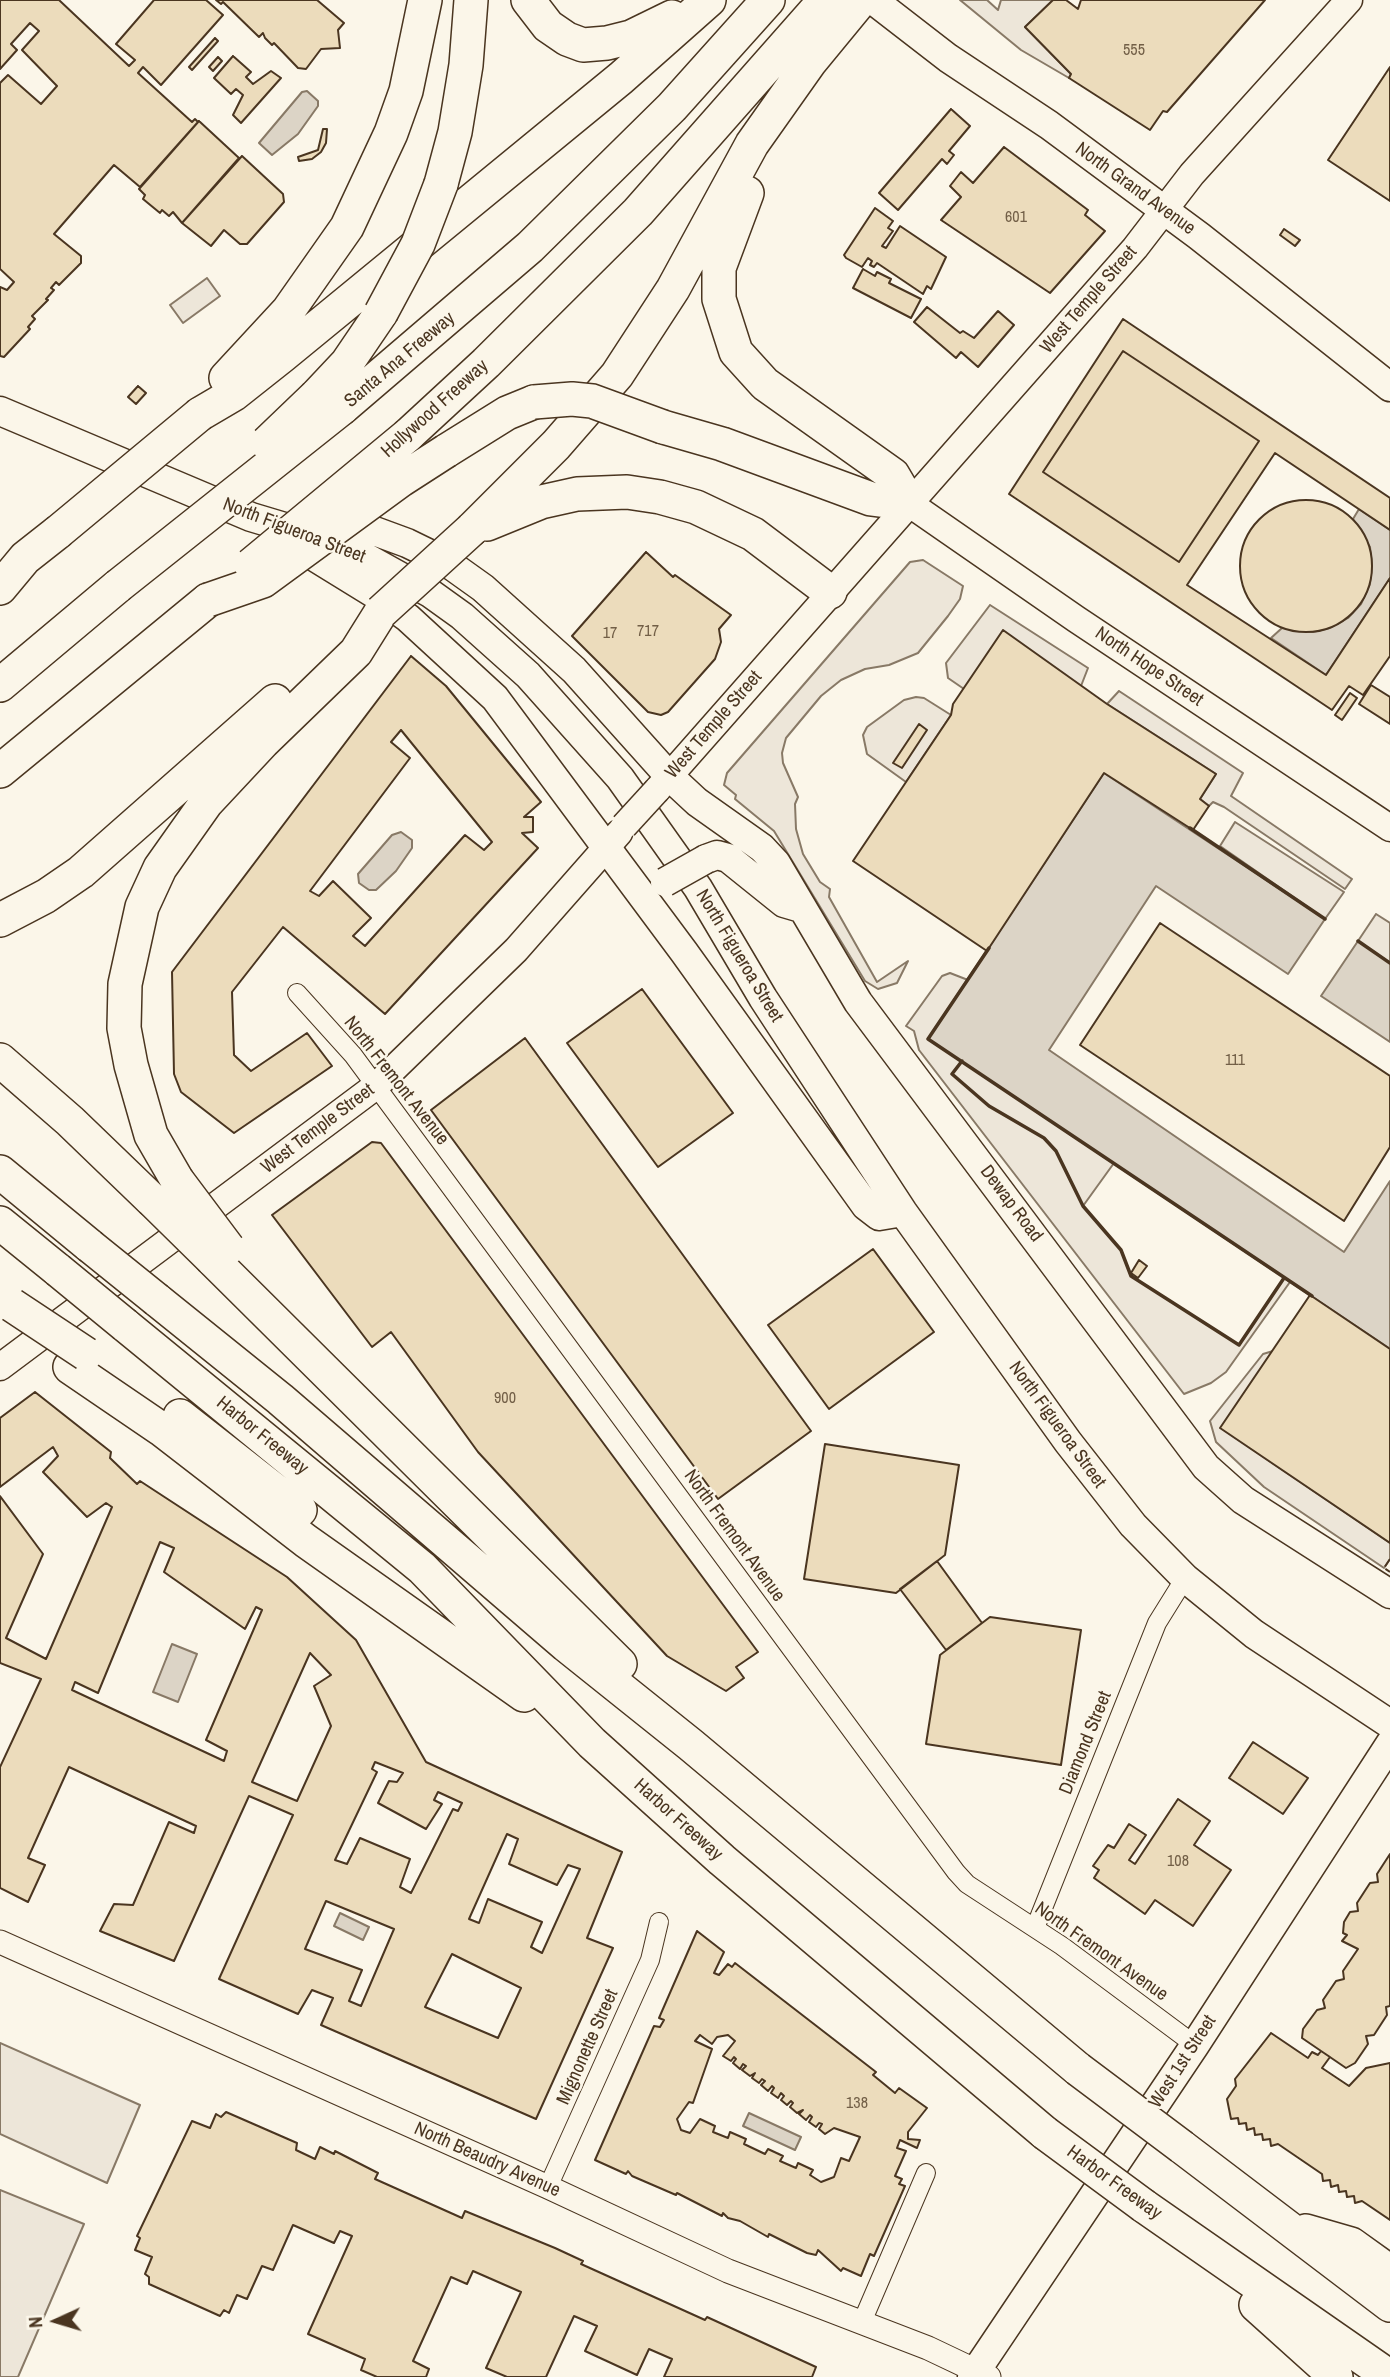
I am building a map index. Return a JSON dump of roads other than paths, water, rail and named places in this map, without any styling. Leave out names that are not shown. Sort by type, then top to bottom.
[{"type":"highway","points":[[217,399],[288,311],[348,227],[395,123],[406,91],[425,0]]},
{"type":"highway","points":[[329,402],[347,363],[381,313],[418,244],[449,155],[466,65],[471,0]]},
{"type":"highway","points":[[528,0],[548,26],[567,39],[583,45],[631,37],[697,0]]},
{"type":"highway","points":[[0,588],[12,562],[58,532],[217,399],[621,78],[709,0]]},
{"type":"highway","name":"Santa Ana Freeway","points":[[0,685],[329,402],[530,247],[672,107],[768,0]]},
{"type":"highway","name":"Hollywood Freeway","points":[[0,771],[408,435],[496,354],[638,212],[825,0]]},
{"type":"highway","points":[[0,920],[46,896],[81,872],[308,682],[356,652],[381,612],[489,518],[579,421],[617,375],[673,289],[752,144],[810,62],[872,2]]},
{"type":"highway","points":[[810,62],[757,169],[730,234],[719,268],[719,299],[736,352],[765,384],[893,475],[911,504]]},
{"type":"highway","points":[[199,607],[264,581],[401,480],[507,413],[534,402],[592,401],[722,444],[871,499],[911,504]]},
{"type":"highway","points":[[489,518],[541,502],[589,492],[627,492],[660,497],[696,507],[752,534],[830,592]]},
{"type":"highway","points":[[165,1190],[131,1065],[124,1017],[125,984],[131,945],[142,906],[160,869],[182,834],[308,682]]},
{"type":"highway","points":[[0,1060],[62,1113],[165,1190],[220,1254],[261,1282],[311,1356],[626,1671],[691,1745]]},
{"type":"highway","name":"Harbor Freeway","points":[[0,1172],[280,1399],[566,1645],[691,1745],[1078,2070],[1290,2226],[1390,2305]]},
{"type":"highway","name":"Harbor Freeway","points":[[0,1223],[422,1568],[592,1743],[722,1860],[1045,2133],[1151,2211],[1390,2377]]},
{"type":"highway","points":[[4,1309],[78,1360],[178,1414],[264,1479],[592,1743]]},
{"type":"highway","points":[[1151,2211],[1336,2377]]},
{"type":"highway","points":[[1290,2226],[1351,2244],[1390,2273]]},
{"type":"highway","points":[[1298,2344],[1330,2377]]},
{"type":"main road","name":"West Temple Street","points":[[0,1367],[376,1086],[516,950],[830,592],[911,504],[1165,211],[1192,174],[1349,0]]},
{"type":"main road","name":"North Grand Avenue","points":[[872,2],[1165,211],[1305,317],[1390,387]]},
{"type":"main road","name":"North Figueroa Street","points":[[0,411],[251,517],[321,538],[356,552],[430,593],[495,645],[561,708],[620,778],[698,888],[763,998],[903,1212],[1105,1491],[1133,1525],[1185,1578],[1254,1634],[1390,1724]]},
{"type":"main road","name":"North Hope Street","points":[[911,504],[1076,619],[1390,828]]},
{"type":"main road","name":"Dewap Road","points":[[251,517],[328,519],[369,528],[448,563],[483,588],[555,651],[663,783],[707,809],[762,848],[776,863],[858,1002],[1206,1467],[1243,1500],[1390,1594]]},
{"type":"main road","points":[[251,517],[376,594],[433,638],[495,698],[866,1206],[879,1216],[903,1212]]},
{"type":"main road","points":[[652,910],[657,890],[665,882],[718,855],[728,858],[784,903],[803,909]]},
{"type":"main road","name":"West 1st Street","points":[[979,2375],[1390,1744]]},
{"type":"street","name":"North Fremont Avenue","points":[[297,993],[344,1044],[376,1086],[956,1872],[967,1884],[1035,1928],[1195,2045]]},
{"type":"street","name":"Diamond Street","points":[[1035,1928],[1157,1623],[1185,1578]]},
{"type":"street","name":"Mignonette Street","points":[[548,2187],[650,1959],[659,1922]]},
{"type":"street","name":"North Beaudry Avenue","points":[[0,1942],[548,2187],[728,2271],[862,2322],[979,2375]]},
{"type":"street","points":[[862,2322],[926,2173]]}]
